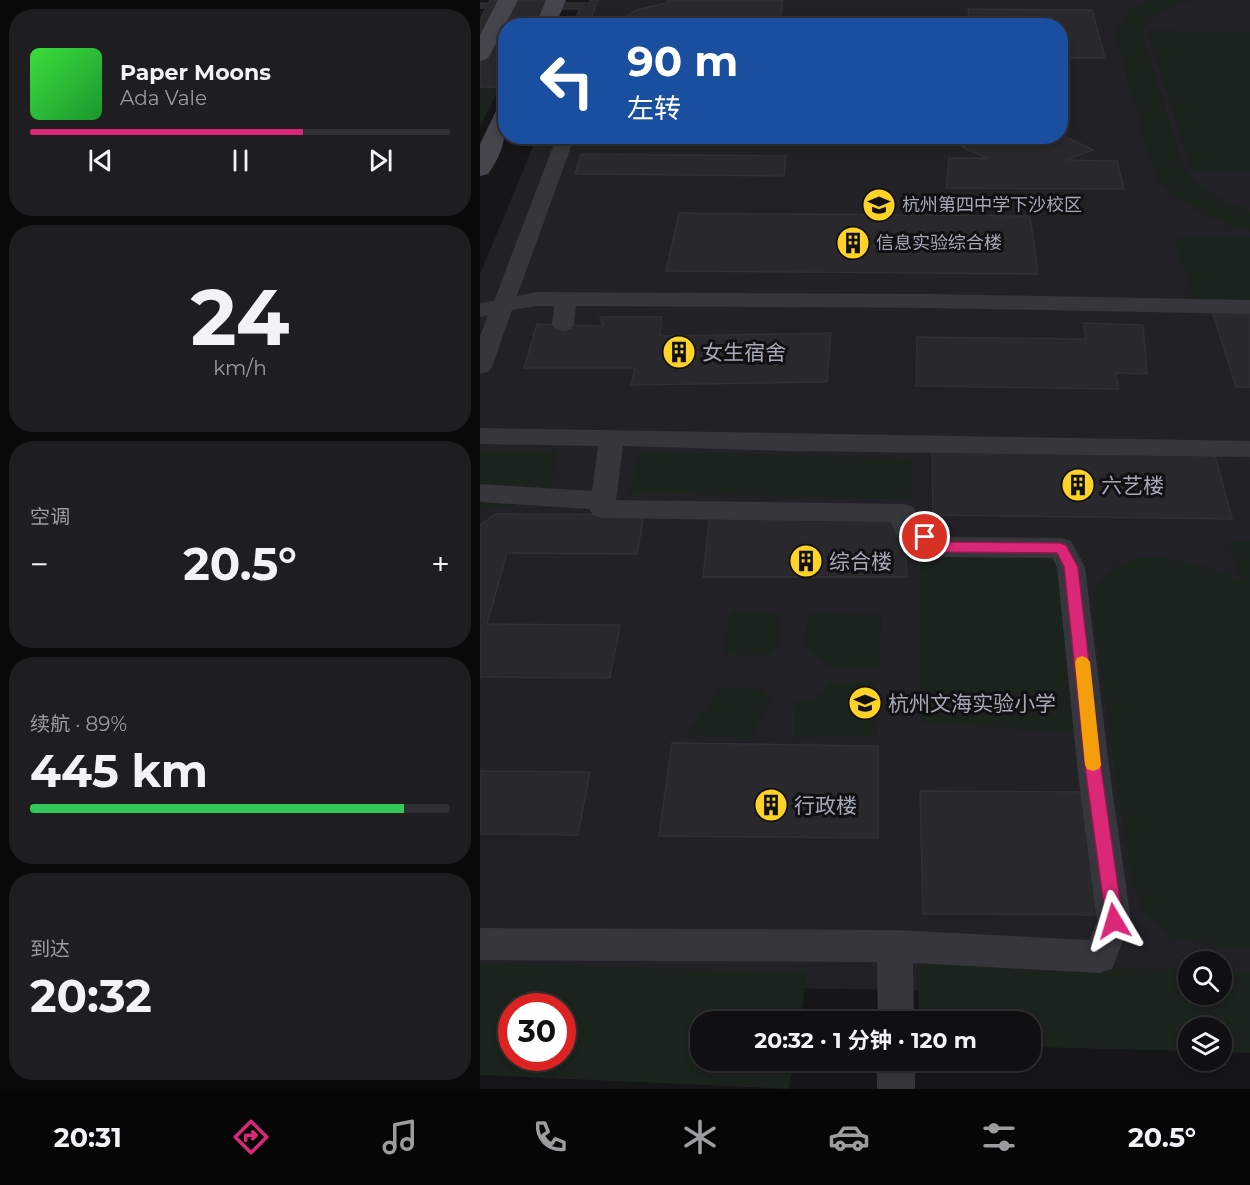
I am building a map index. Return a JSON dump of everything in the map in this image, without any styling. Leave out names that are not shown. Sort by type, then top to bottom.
[{"type":"main road","points":[[499,18],[508,0]]},
{"type":"main road","points":[[548,18],[556,0]]},
{"type":"main road","points":[[480,55],[498,20]]},
{"type":"main road","points":[[480,170],[498,131]]},
{"type":"street","points":[[480,367],[563,144]]},
{"type":"street","points":[[480,310],[537,299],[931,301],[1250,307]]},
{"type":"street","points":[[563,324],[566,299]]},
{"type":"street","points":[[480,436],[1250,449]]},
{"type":"street","points":[[480,944],[895,946],[1099,957],[1114,921],[1094,774],[1071,567],[1061,548],[945,547],[905,527],[904,513],[602,509],[612,438]]},
{"type":"street","points":[[480,494],[603,501]]},
{"type":"street","points":[[895,946],[896,1011]]},
{"type":"street","points":[[896,1071],[896,1089]]},
{"type":"shaded area","name":"杭州文海实验小学","points":[[593,0],[1250,0],[1250,996],[1232,996],[1232,951],[1178,951],[1178,995],[480,983],[480,274],[534,144],[1068,144],[1068,18],[585,18]]},
{"type":"shaded area","points":[[1151,0],[1194,0],[1163,10],[1151,20],[1142,33],[1184,168],[1205,189],[1231,204],[1250,211],[1250,231],[1200,212],[1157,180],[1116,39],[1120,25],[1127,14]]},
{"type":"shaded area","points":[[1147,31],[1250,32],[1250,170],[1191,170]]},
{"type":"shaded area","points":[[498,39],[498,91],[480,127],[480,67]]},
{"type":"shaded area","points":[[1174,238],[1250,238],[1250,307],[1196,307]]},
{"type":"shaded area","points":[[480,450],[558,450],[547,501],[529,501],[480,511]]},
{"type":"shaded area","points":[[640,452],[912,458],[911,499],[630,493]]},
{"type":"shaded area","points":[[1250,542],[1250,948],[1222,947],[1173,938],[1142,910],[1128,860],[1093,611],[1096,590],[1105,577],[1117,566],[1133,560],[1171,559],[1209,568],[1240,581],[1230,543]]},
{"type":"shaded area","points":[[1070,555],[1090,733],[921,723],[921,556]]},
{"type":"shaded area","points":[[731,611],[778,614],[779,644],[768,655],[724,654]]},
{"type":"shaded area","points":[[809,614],[881,615],[880,667],[832,668],[804,646]]},
{"type":"shaded area","points":[[827,682],[875,682],[877,736],[794,737],[795,701],[815,699],[826,691]]},
{"type":"shaded area","points":[[722,687],[763,689],[771,699],[751,737],[685,737]]},
{"type":"shaded area","points":[[917,962],[1178,970],[1178,1005],[1232,1005],[1232,971],[1250,972],[1250,1053],[1232,1052],[1232,1017],[1178,1017],[1178,1051],[1041,1047],[1041,1011],[919,1011]]},
{"type":"shaded area","points":[[480,964],[807,972],[801,1011],[690,1011],[690,1071],[792,1071],[789,1089],[480,1075]]},
{"type":"building","points":[[490,0],[553,0],[552,3],[589,3],[590,0],[598,0],[591,18],[576,18],[580,9],[549,9],[545,18],[498,18],[498,87],[480,87],[480,20],[486,8],[480,8],[480,3],[489,3]]},
{"type":"building","points":[[668,0],[783,0],[780,18],[626,18],[636,10],[667,3]]},
{"type":"building","points":[[968,9],[1092,10],[1105,58],[1068,58],[1068,18],[969,18]]},
{"type":"building","points":[[1068,138],[1093,150],[1066,160],[1117,161],[1124,189],[946,188],[949,158],[987,158],[962,147],[968,144],[1068,144]]},
{"type":"building","points":[[581,154],[786,156],[784,176],[575,174]]},
{"type":"building","name":"信息实验综合楼","points":[[679,213],[1030,216],[1038,274],[666,271]]},
{"type":"building","points":[[1211,307],[1250,309],[1250,387],[1236,387]]},
{"type":"building","name":"女生宿舍","points":[[600,317],[662,317],[660,336],[831,333],[827,382],[631,385],[635,368],[524,368],[537,324],[603,326]]},
{"type":"building","points":[[1083,323],[1143,325],[1147,374],[1115,373],[1119,389],[916,386],[917,337],[1086,339]]},
{"type":"building","name":"六艺楼","points":[[932,452],[1215,455],[1232,519],[933,515]]},
{"type":"building","name":"综合楼","points":[[904,513],[907,577],[703,577],[710,514]]},
{"type":"building","points":[[496,514],[644,515],[637,554],[507,553],[487,624],[620,625],[610,678],[480,677],[480,525]]},
{"type":"building","name":"行政楼","points":[[672,743],[878,746],[878,838],[659,836]]},
{"type":"building","points":[[480,771],[590,772],[578,835],[480,834]]},
{"type":"building","points":[[920,791],[1097,792],[1115,915],[923,914]]},
{"type":"slow traffic","points":[[1082,662],[1093,765]]},
{"type":"place","name":"杭州第四中学下沙校区","points":[[879,205]]},
{"type":"place","name":"信息实验综合楼","points":[[853,243]]},
{"type":"place","name":"女生宿舍","points":[[679,352]]},
{"type":"place","name":"六艺楼","points":[[1078,485]]},
{"type":"place","name":"综合楼","points":[[806,561]]},
{"type":"place","name":"杭州文海实验小学","points":[[865,703]]},
{"type":"place","name":"行政楼","points":[[771,805]]},
{"type":"route","points":[[925,537],[945,547],[1061,548],[1071,567],[1094,774],[1114,921]]}]
